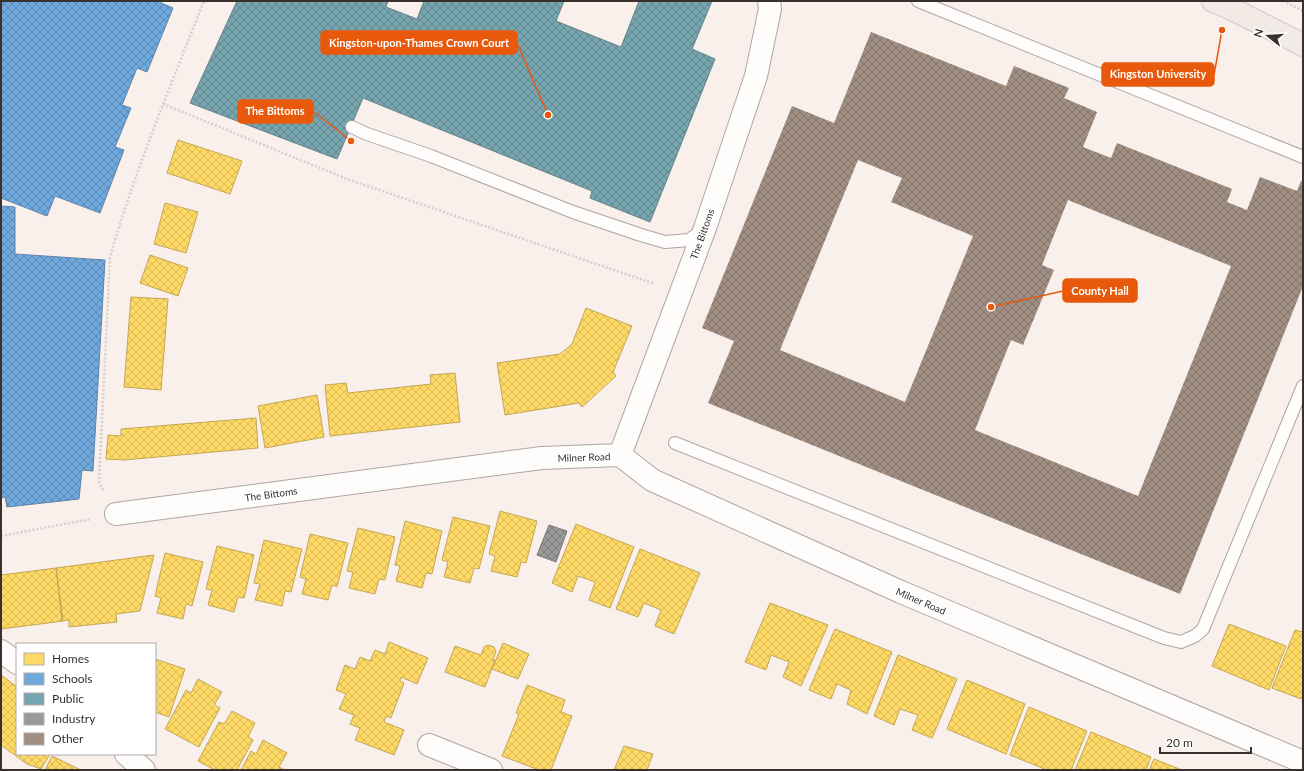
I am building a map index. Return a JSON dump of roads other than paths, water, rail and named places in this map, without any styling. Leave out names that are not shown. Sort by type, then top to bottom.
[{"type":"main road","points":[[1213,1],[1303,45]]},
{"type":"street","name":"The Bittoms","points":[[620,455],[705,228],[756,76],[771,4]]},
{"type":"street","name":"Milner Road","points":[[542,458],[620,455],[652,480],[901,592],[1303,762]]},
{"type":"street","name":"The Bittoms","points":[[116,514],[542,458]]},
{"type":"street","points":[[1,651],[16,662]]},
{"type":"street","points":[[429,745],[492,770]]},
{"type":"street","points":[[127,755],[144,770]]},
{"type":"lane","points":[[919,1],[1303,157]]},
{"type":"lane","points":[[352,127],[573,212],[641,236],[665,242],[689,240],[705,228]]},
{"type":"lane","points":[[674,443],[1156,635],[1181,642],[1195,636],[1203,629],[1303,386]]},
{"type":"place","name":"Kingston University","points":[[1222,30]]},
{"type":"place","name":"Kingston-upon-Thames Crown Court","points":[[548,115]]},
{"type":"place","name":"The Bittoms","points":[[351,141]]},
{"type":"place","name":"County Hall","points":[[991,307]]}]
